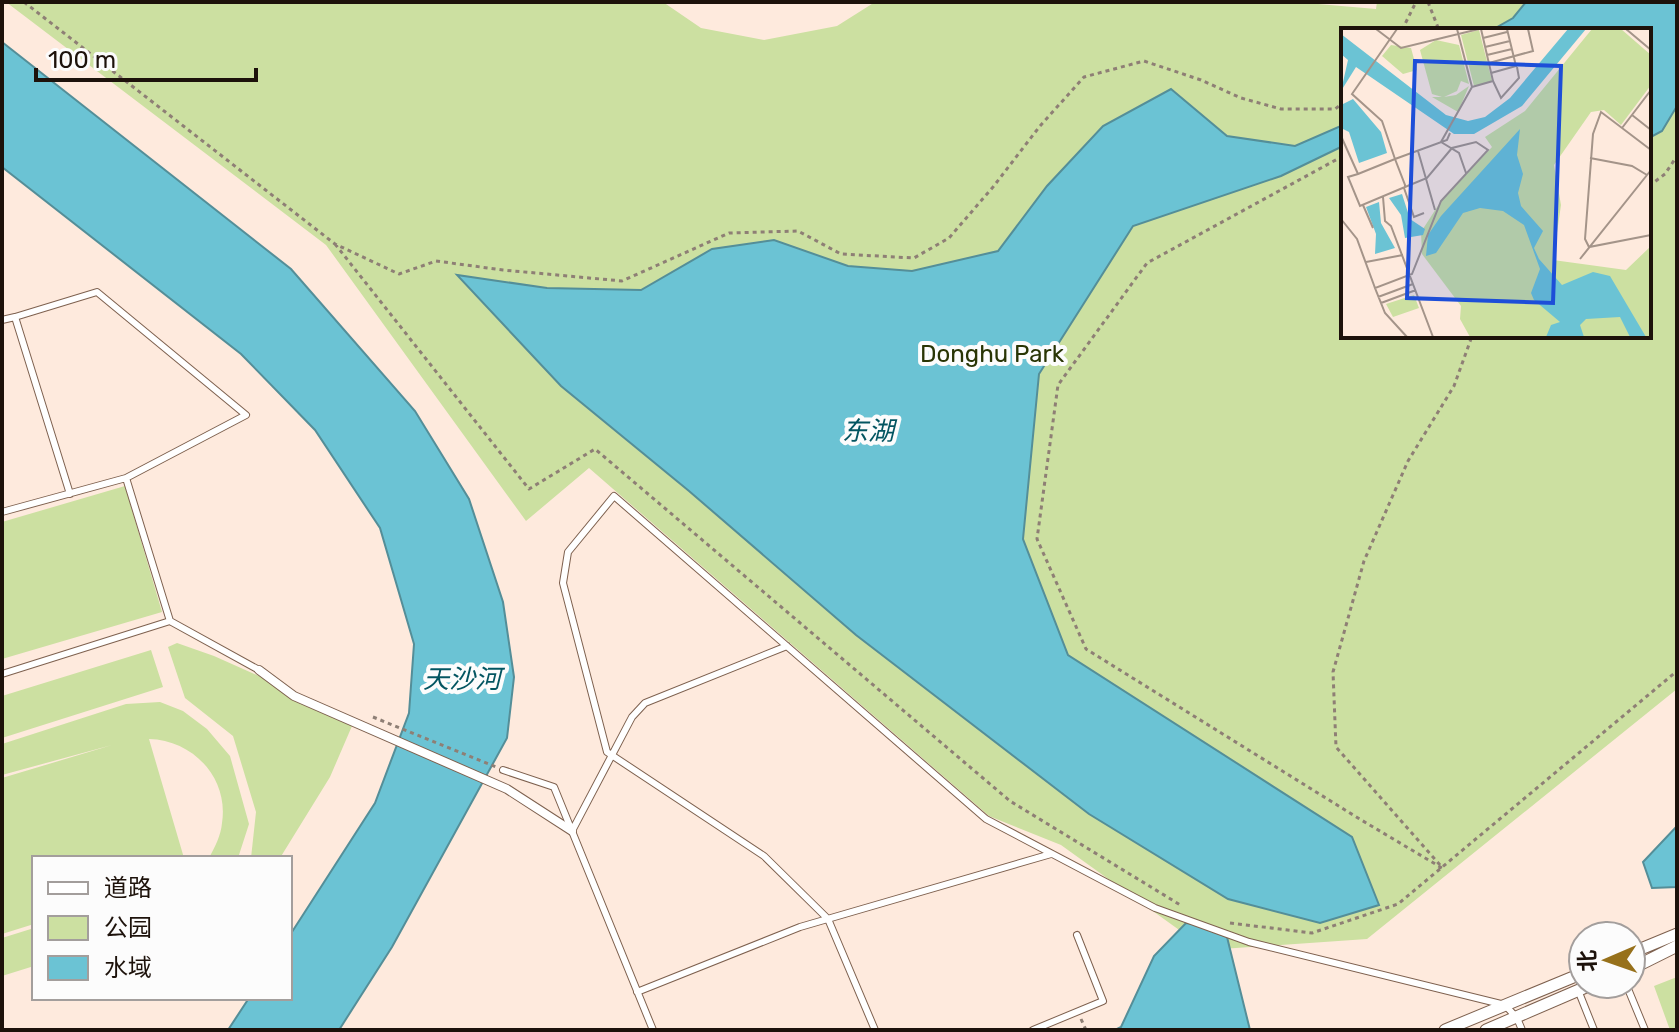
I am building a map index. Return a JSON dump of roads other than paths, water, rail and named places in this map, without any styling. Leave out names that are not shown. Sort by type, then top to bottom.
[{"type":"street","points":[[259,670],[294,696],[507,789],[572,831]]},
{"type":"street","points":[[1647,946],[1677,934]]},
{"type":"street","points":[[1647,961],[1677,946]]},
{"type":"street","points":[[1445,1030],[1567,980]]},
{"type":"street","points":[[1486,1030],[1567,995]]},
{"type":"lane","points":[[2,320],[97,292],[246,415],[126,478],[2,512]]},
{"type":"lane","points":[[15,317],[70,494]]},
{"type":"lane","points":[[126,478],[170,621],[259,670]]},
{"type":"lane","points":[[875,1030],[828,919],[764,856],[607,752],[563,583],[568,552],[614,496],[986,819],[1155,908],[1249,942],[1505,1005],[1517,1018],[1522,1030]]},
{"type":"lane","points":[[2,674],[170,621]]},
{"type":"lane","points":[[572,831],[632,717],[645,703],[787,646]]},
{"type":"lane","points":[[503,770],[554,787],[653,1030]]},
{"type":"lane","points":[[637,992],[800,927],[1051,854]]},
{"type":"lane","points":[[1033,1030],[1103,1001],[1077,935]]},
{"type":"lane","points":[[1582,1000],[1594,1030]]},
{"type":"lane","points":[[1633,1000],[1645,1030]]},
{"type":"water","points":[[1526,2],[1677,2],[1677,106],[1662,131],[1651,137],[1651,28],[1496,28],[1513,18]]},
{"type":"water","name":"天沙河","points":[[2,42],[291,269],[415,411],[469,499],[503,602],[514,677],[507,738],[392,947],[339,1030],[228,1030],[248,1000],[292,1000],[292,932],[375,803],[409,713],[414,644],[380,528],[315,430],[241,354],[2,167]]},
{"type":"water","name":"东湖","points":[[1171,89],[1227,136],[1295,146],[1341,126],[1341,147],[1281,176],[1133,226],[1039,374],[1023,539],[1068,655],[1352,837],[1379,905],[1320,923],[1228,899],[1089,814],[856,635],[561,386],[457,275],[547,288],[641,290],[712,249],[774,240],[848,266],[912,271],[998,251],[1047,186],[1103,126]]},
{"type":"water","points":[[1677,826],[1677,887],[1652,888],[1643,862]]},
{"type":"water","points":[[1186,923],[1227,937],[1250,1030],[1115,1030],[1121,1027],[1154,956]]},
{"type":"park label","name":"Donghu Park","points":[[992,354]]}]
